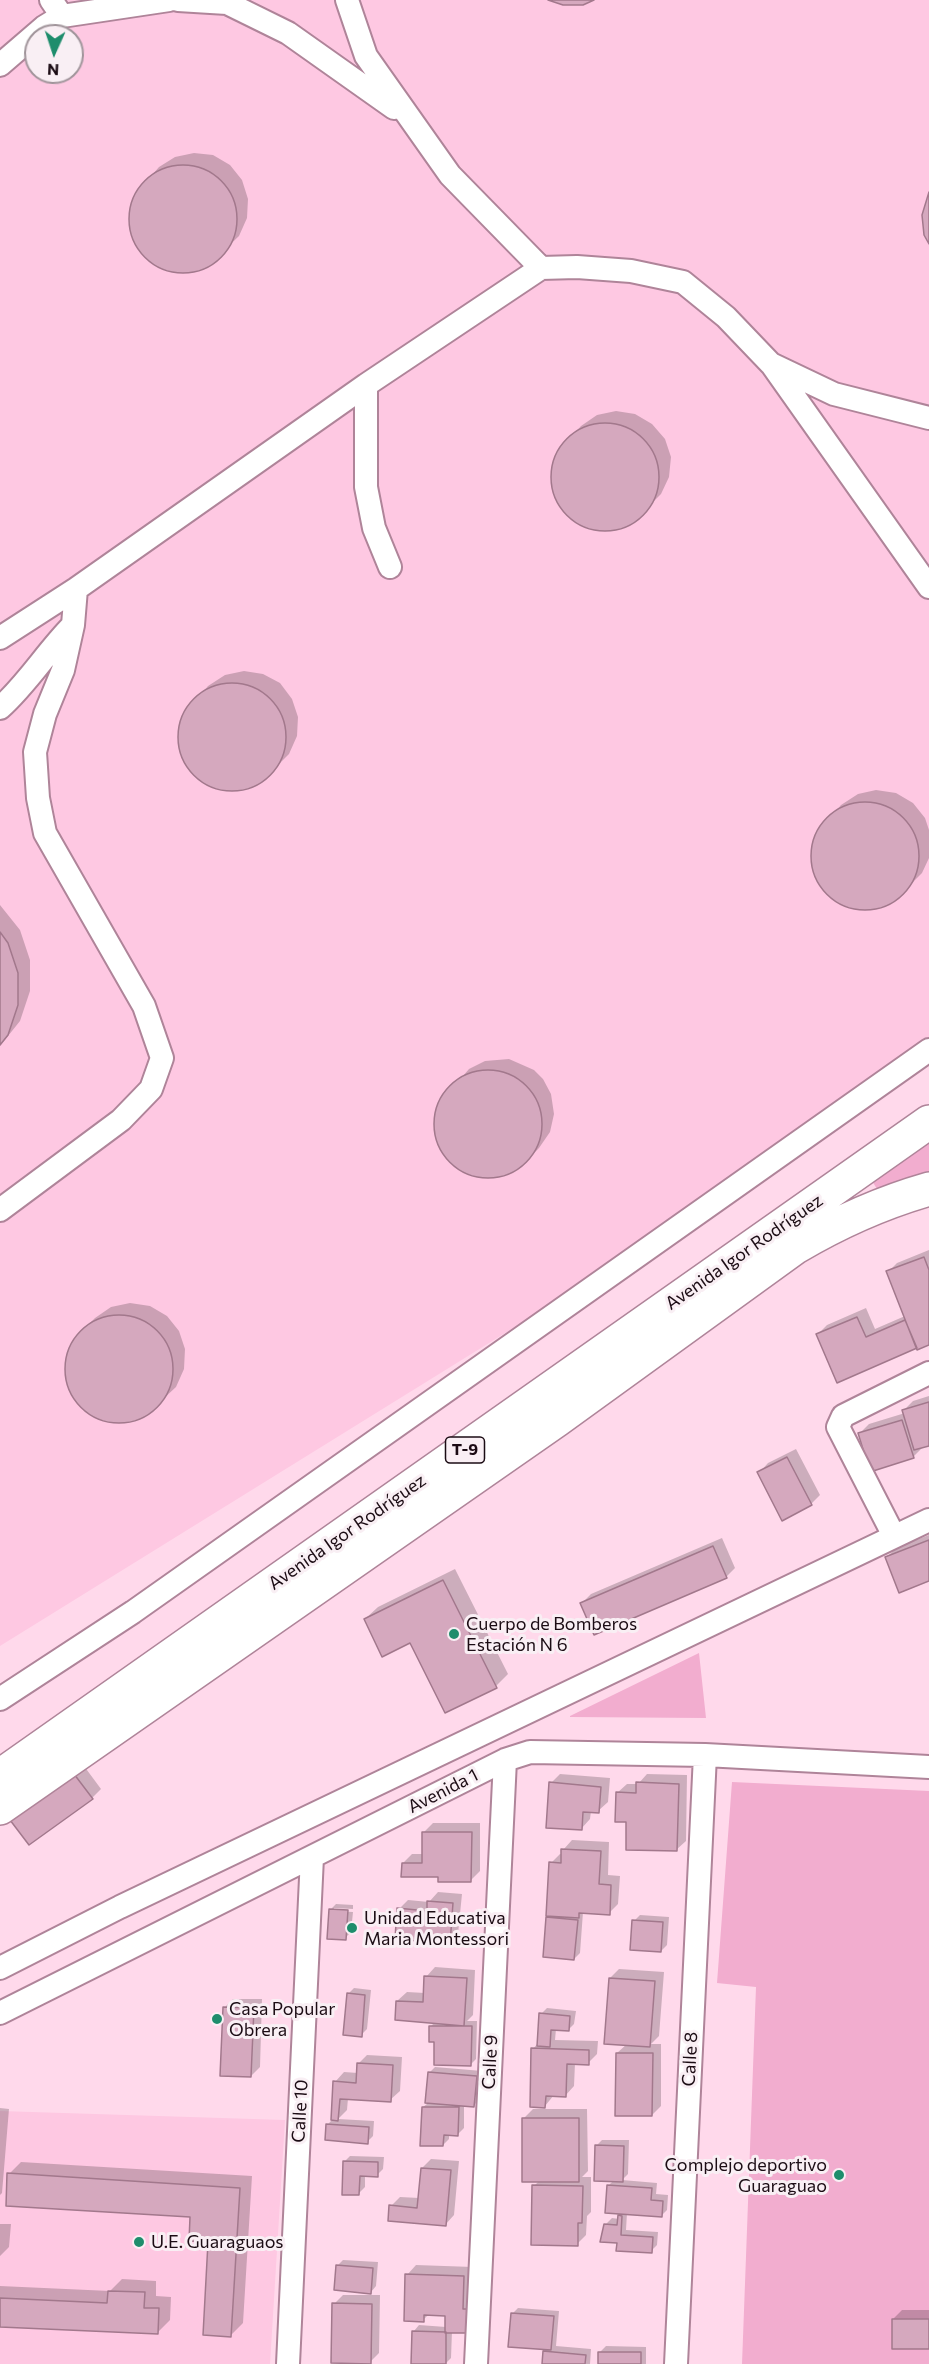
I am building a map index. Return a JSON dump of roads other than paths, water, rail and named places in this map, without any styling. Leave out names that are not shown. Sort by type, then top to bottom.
[{"type":"highway","name":"Avenida Igor Rodríguez","points":[[0,1776],[929,1122]]},
{"type":"highway","name":"Avenida Igor Rodríguez","points":[[0,1808],[557,1420],[796,1247],[838,1223],[888,1201],[929,1189]]},
{"type":"street","points":[[0,65],[44,27],[56,8],[169,0]]},
{"type":"street","points":[[178,0],[226,3],[288,33],[410,119]]},
{"type":"street","points":[[347,0],[366,56],[450,175],[542,268]]},
{"type":"street","points":[[0,638],[76,589],[366,385],[542,268],[577,267],[631,271],[682,282],[726,317],[771,364],[929,587]]},
{"type":"street","points":[[771,364],[834,394],[929,418]]},
{"type":"street","points":[[366,385],[366,487],[374,528],[390,567]]},
{"type":"street","points":[[0,1210],[121,1120],[151,1089],[162,1058],[144,1006],[45,833],[40,810],[35,752],[45,714],[63,670],[73,625],[76,589]]},
{"type":"street","points":[[0,708],[15,694],[55,642],[73,625]]},
{"type":"street","points":[[0,1699],[133,1612],[929,1050]]},
{"type":"street","points":[[894,1536],[838,1427],[843,1416],[929,1373]]},
{"type":"street","points":[[0,1968],[131,1902],[929,1520]]},
{"type":"street","name":"Avenida 1","points":[[0,2013],[505,1760],[530,1752],[705,1755],[929,1767]]},
{"type":"street","name":"Calle 8","points":[[676,2364],[705,1755]]},
{"type":"street","name":"Calle 9","points":[[476,2364],[505,1760]]},
{"type":"street","name":"Calle 10","points":[[288,2364],[312,1857]]},
{"type":"place","name":"Cuerpo de Bomberos Estación N 6","points":[[454,1634]]},
{"type":"place","name":"Unidad Educativa Maria Montessori","points":[[352,1928]]},
{"type":"place","name":"Casa Popular Obrera","points":[[217,2019]]},
{"type":"place","name":"Complejo deportivo Guaraguao","points":[[839,2175]]},
{"type":"place","name":"U.E. Guaraguaos","points":[[139,2242]]}]
